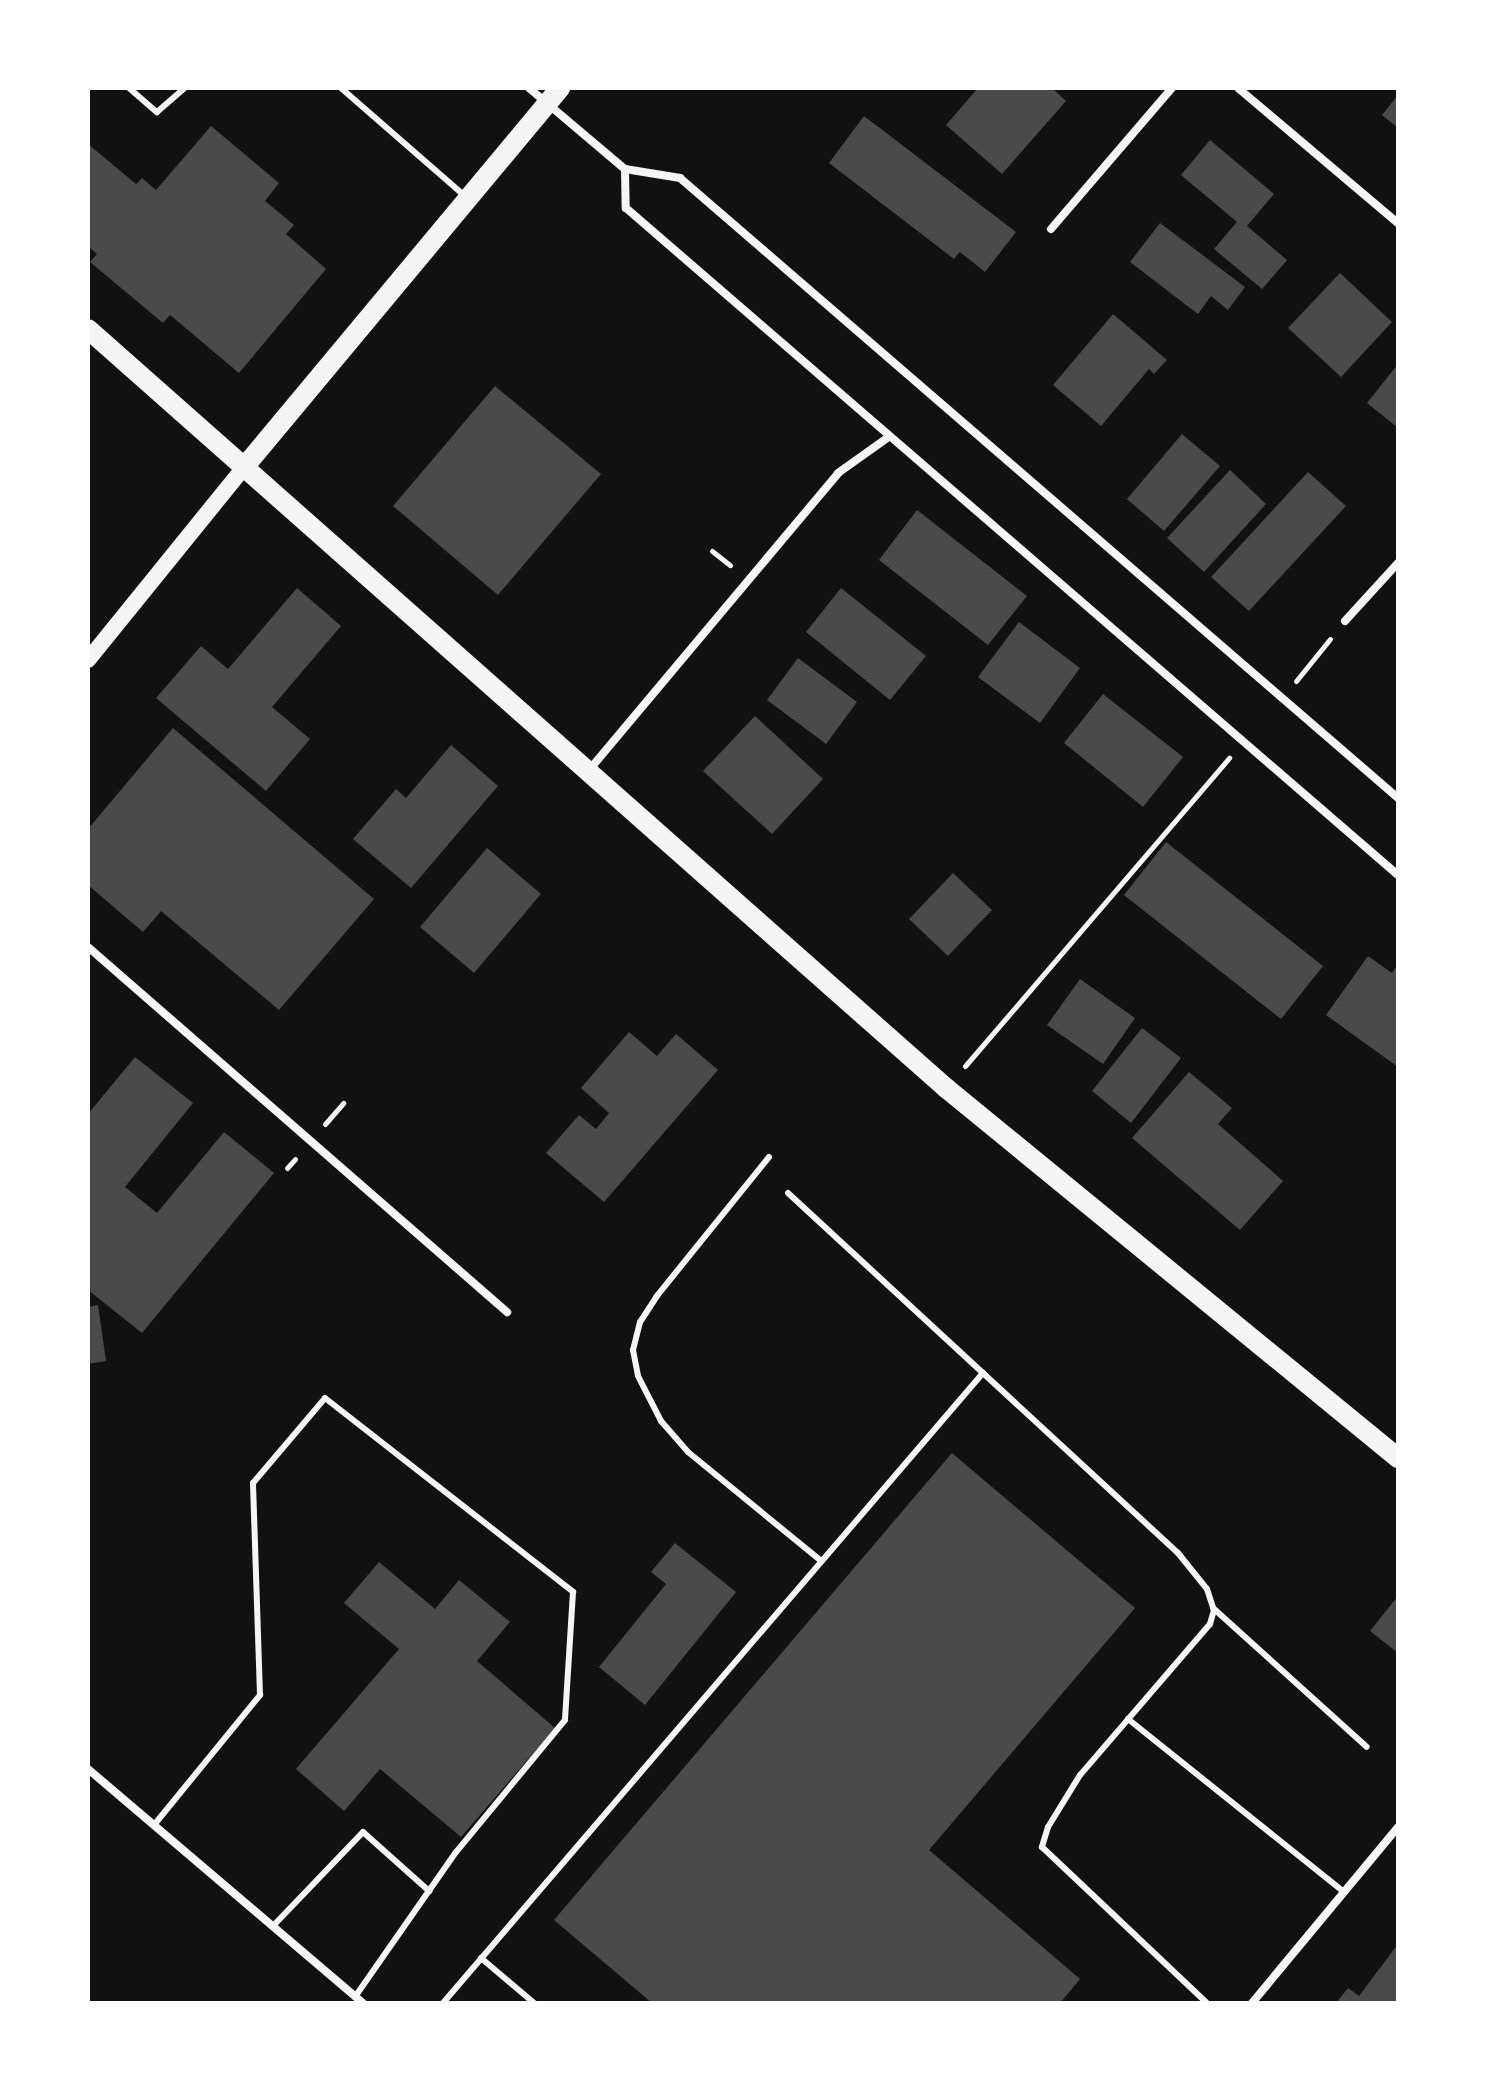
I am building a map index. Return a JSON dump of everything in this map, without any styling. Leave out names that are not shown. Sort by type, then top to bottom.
[{"type":"main road","points":[[88,660],[246,465],[554,96]]},
{"type":"main road","points":[[88,329],[246,465],[946,1088],[1398,1458]]},
{"type":"street","points":[[529,88],[554,96],[625,169],[680,178],[1398,798]]},
{"type":"street","points":[[1051,229],[1172,88]]},
{"type":"street","points":[[1238,88],[1398,223]]},
{"type":"street","points":[[625,169],[626,208],[887,438],[1398,875]]},
{"type":"street","points":[[589,770],[838,473],[887,438]]},
{"type":"street","points":[[1345,621],[1398,563]]},
{"type":"street","points":[[88,947],[507,1312]]},
{"type":"street","points":[[88,1769],[359,2000]]},
{"type":"street","points":[[1252,2003],[1398,1827]]},
{"type":"lane","points":[[129,88],[157,112],[185,88]]},
{"type":"lane","points":[[341,88],[468,198]]},
{"type":"lane","points":[[769,1157],[657,1296],[640,1322],[633,1350],[638,1376],[661,1421],[688,1452],[821,1561]]},
{"type":"lane","points":[[788,1193],[1178,1553],[1207,1589],[1213,1608],[1210,1624],[1064,1799],[1042,1847],[1207,2003]]},
{"type":"lane","points":[[443,2003],[983,1373]]},
{"type":"lane","points":[[154,1825],[260,1695],[253,1483],[325,1398],[573,1592],[565,1720],[429,1891],[359,2000]]},
{"type":"lane","points":[[1213,1608],[1367,1747]]},
{"type":"lane","points":[[1128,1719],[1344,1892]]},
{"type":"lane","points":[[273,1926],[363,1832],[429,1891]]},
{"type":"lane","points":[[481,1958],[534,2003]]},
{"type":"path","points":[[1281,698],[1345,621]]},
{"type":"path","points":[[946,1088],[1243,742]]},
{"type":"building","points":[[978,88],[1052,88],[1066,101],[1002,174],[946,125]]},
{"type":"building","points":[[1398,95],[1398,128],[1382,115]]},
{"type":"building","points":[[864,116],[1016,232],[985,272],[960,252],[954,259],[829,163]]},
{"type":"building","points":[[211,126],[279,183],[265,201],[294,225],[286,234],[326,269],[239,373],[170,315],[163,323],[90,262],[97,254],[88,246],[88,144],[136,184],[142,178],[156,190]]},
{"type":"building","points":[[1210,140],[1274,194],[1247,226],[1287,260],[1262,289],[1214,249],[1237,222],[1181,175]]},
{"type":"building","points":[[1160,223],[1245,287],[1228,310],[1211,296],[1198,314],[1130,262]]},
{"type":"building","points":[[1340,273],[1392,322],[1341,377],[1288,328]]},
{"type":"building","points":[[1113,314],[1167,360],[1154,374],[1149,369],[1101,426],[1053,385]]},
{"type":"building","points":[[1398,364],[1398,428],[1367,403]]},
{"type":"building","points":[[495,386],[601,474],[498,595],[393,506]]},
{"type":"building","points":[[1182,434],[1220,466],[1164,531],[1127,499]]},
{"type":"building","points":[[1230,470],[1266,504],[1204,572],[1167,538]]},
{"type":"building","points":[[1308,472],[1346,506],[1249,611],[1211,577]]},
{"type":"building","points":[[917,510],[1027,596],[988,645],[879,560]]},
{"type":"building","points":[[297,588],[341,626],[272,707],[310,739],[266,791],[156,698],[201,646],[228,669]]},
{"type":"building","points":[[841,588],[926,656],[890,700],[806,632]]},
{"type":"building","points":[[1019,622],[1080,668],[1040,723],[978,677]]},
{"type":"building","points":[[798,658],[857,702],[826,744],[767,700]]},
{"type":"building","points":[[1103,694],[1183,757],[1143,807],[1064,743]]},
{"type":"building","points":[[755,716],[823,779],[772,834],[703,771]]},
{"type":"building","points":[[173,728],[374,899],[279,1010],[161,911],[143,932],[88,885],[88,829]]},
{"type":"building","points":[[451,745],[498,786],[411,888],[353,839],[396,789],[406,798]]},
{"type":"building","points":[[1166,842],[1323,966],[1281,1019],[1124,895]]},
{"type":"building","points":[[487,848],[541,894],[474,973],[420,927]]},
{"type":"building","points":[[953,873],[992,910],[948,956],[909,919]]},
{"type":"building","points":[[1368,956],[1392,973],[1398,964],[1398,1067],[1326,1015]]},
{"type":"building","points":[[1080,979],[1135,1018],[1103,1064],[1047,1025]]},
{"type":"building","points":[[1142,1028],[1181,1058],[1131,1123],[1092,1091]]},
{"type":"building","points":[[629,1032],[657,1056],[676,1034],[718,1070],[604,1202],[546,1153],[579,1115],[596,1129],[609,1113],[581,1088]]},
{"type":"building","points":[[135,1057],[193,1103],[125,1187],[157,1213],[224,1132],[274,1173],[142,1333],[88,1290],[88,1114]]},
{"type":"building","points":[[1189,1072],[1232,1108],[1218,1124],[1283,1181],[1240,1230],[1132,1138]]},
{"type":"building","points":[[98,1305],[106,1361],[88,1364],[88,1307]]},
{"type":"building","points":[[952,1453],[1135,1608],[929,1850],[1080,1979],[1060,2003],[652,2003],[554,1920]]},
{"type":"building","points":[[675,1543],[736,1592],[645,1705],[599,1667],[666,1584],[651,1572]]},
{"type":"building","points":[[379,1562],[435,1609],[459,1580],[510,1622],[477,1661],[555,1728],[461,1837],[380,1769],[344,1811],[296,1769],[399,1649],[344,1603]]},
{"type":"building","points":[[1398,1596],[1398,1653],[1370,1631]]},
{"type":"building","points":[[1398,1944],[1398,2003],[1336,2003],[1348,1988],[1359,1996]]}]
